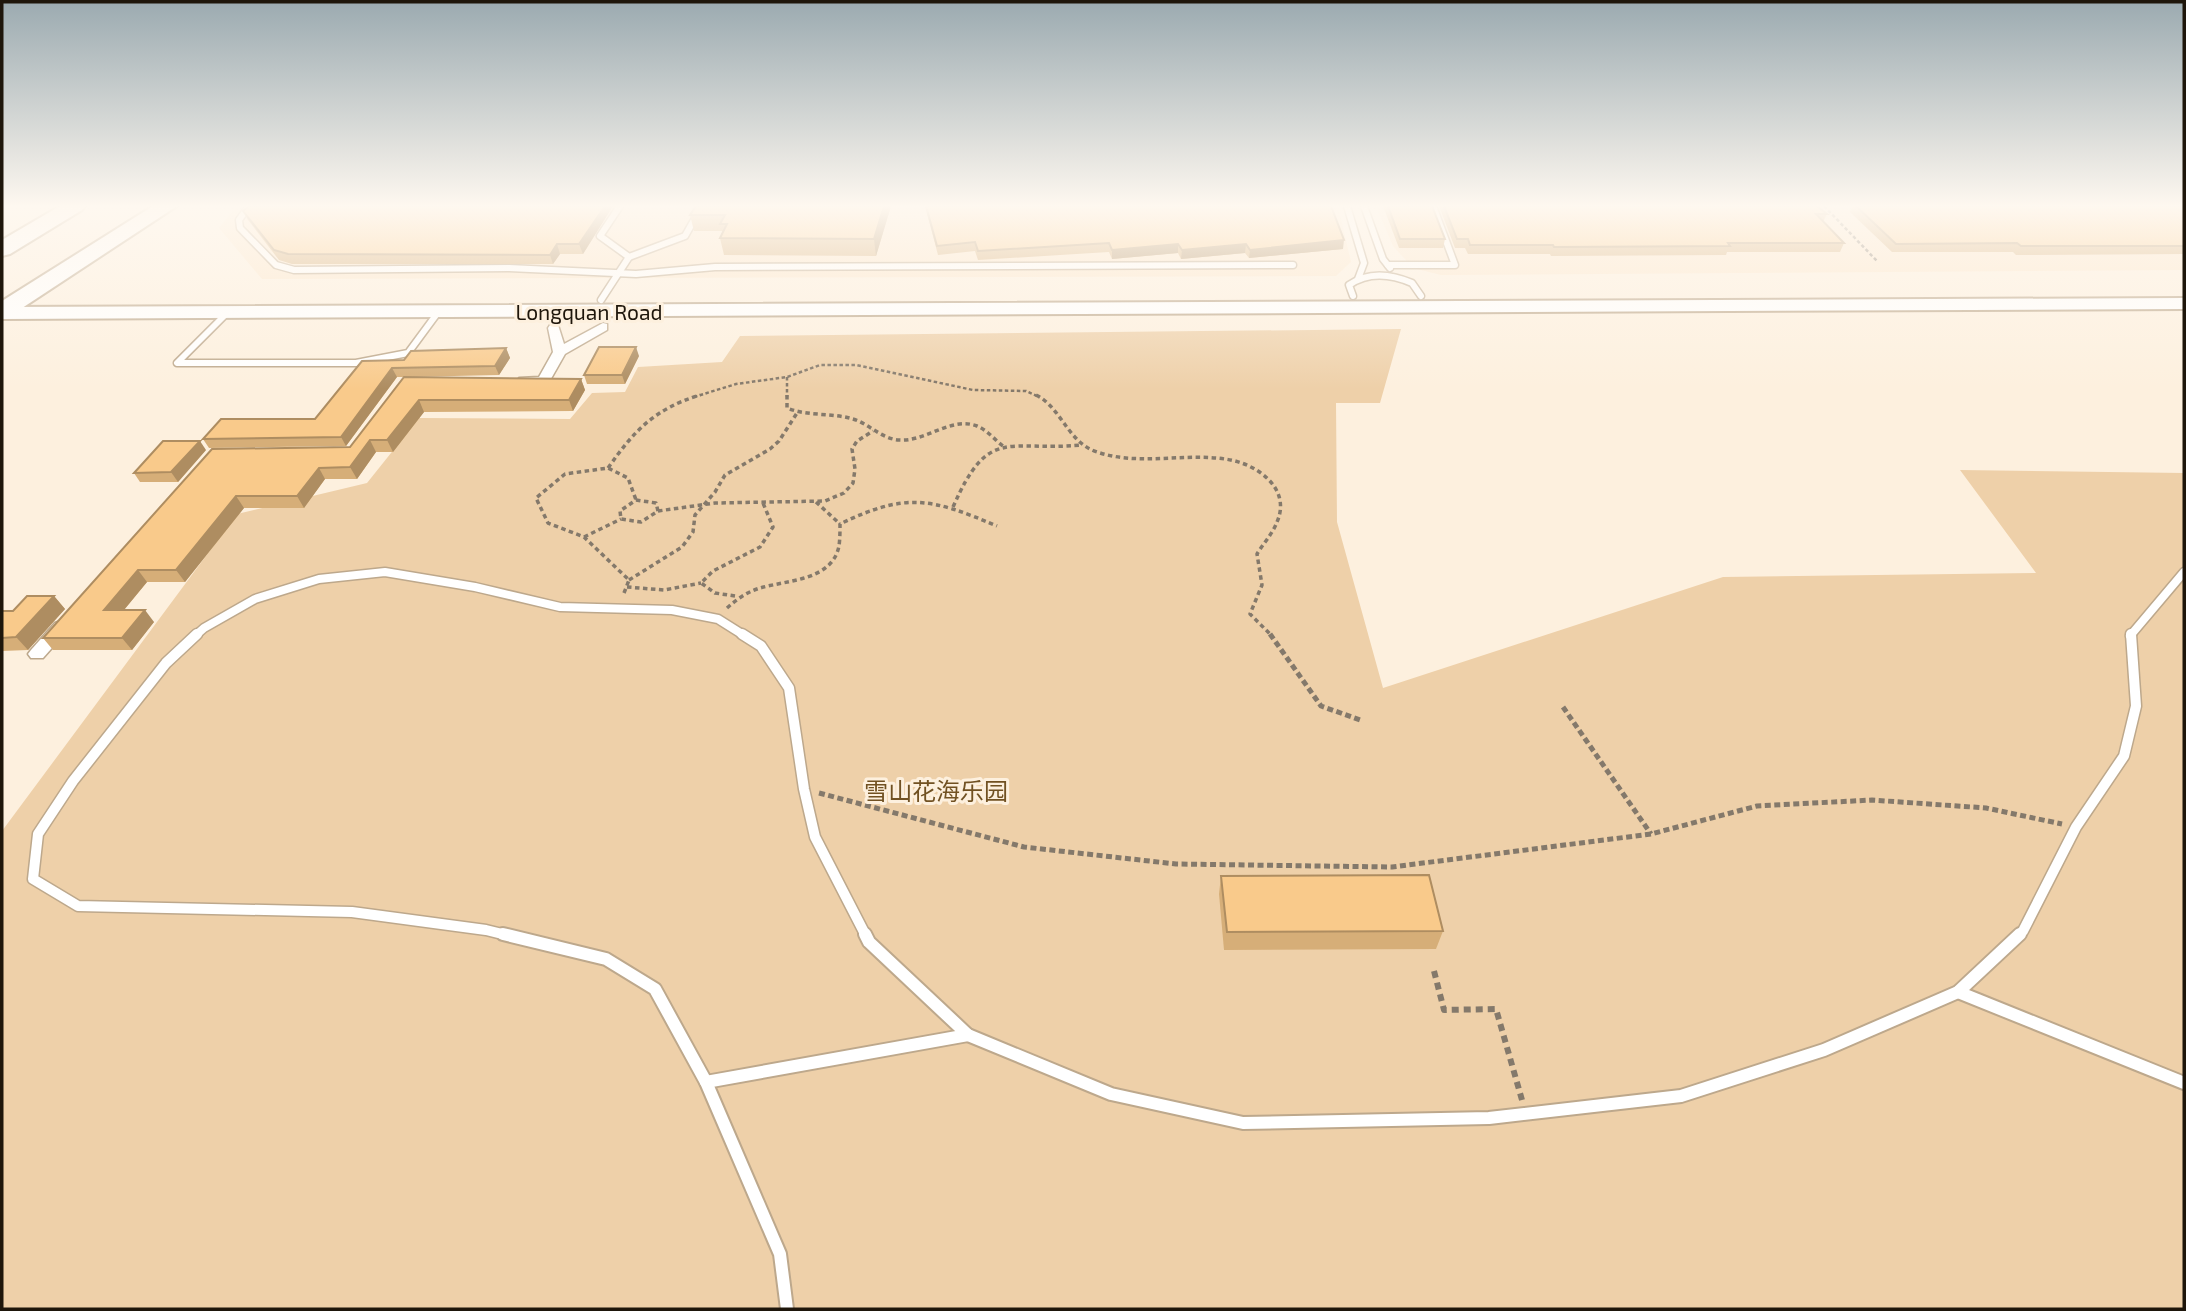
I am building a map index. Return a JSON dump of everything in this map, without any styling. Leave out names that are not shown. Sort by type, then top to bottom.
[{"type":"highway","points":[[5,307],[69,267]]},
{"type":"main road","name":"Longquan Road","points":[[5,307],[1355,288],[1421,296],[2184,292]]},
{"type":"main road","name":"Longquan Road","points":[[5,307],[228,312],[2184,303]]},
{"type":"street","points":[[501,381],[543,381],[560,352],[603,327]]},
{"type":"street","points":[[554,328],[560,352]]},
{"type":"street","points":[[37,654],[72,614]]},
{"type":"lane","points":[[282,267],[509,268],[618,273],[675,272],[714,267]]},
{"type":"lane","points":[[601,300],[622,267]]},
{"type":"lane","points":[[1355,288],[1362,267]]},
{"type":"lane","points":[[1390,267],[1417,287],[1421,296]]},
{"type":"lane","points":[[1355,288],[1381,275],[1405,280]]},
{"type":"lane","points":[[228,312],[177,363],[356,363],[408,353],[439,311]]},
{"type":"lane","points":[[787,1309],[780,1254],[706,1082],[655,989],[606,959],[486,930],[352,912],[78,906],[33,879],[38,834],[73,781],[166,663],[204,628],[255,599],[319,579],[385,572],[475,587],[560,607],[672,611],[718,619],[761,646],[789,688],[804,789],[815,837],[869,942],[968,1035],[1111,1094],[1243,1123],[1489,1118],[1681,1096],[1824,1050],[1958,992],[2023,931],[2076,827],[2124,756],[2136,706],[2130,636],[2184,572]]},
{"type":"lane","points":[[1958,992],[2184,1083]]},
{"type":"lane","points":[[706,1082],[968,1035]]},
{"type":"path","points":[[608,468],[633,433],[658,414],[691,398],[736,384],[787,377],[820,365],[856,365],[973,390],[1026,391],[1048,401],[1075,440],[1119,458],[1225,459],[1252,466],[1274,484],[1282,504],[1278,523],[1257,554],[1265,576],[1261,594],[1250,614],[1273,637],[1321,706],[1363,721]]},
{"type":"path","points":[[787,377],[787,408],[797,413],[855,420],[873,431],[899,440],[921,437],[954,425],[977,426],[1003,446]]},
{"type":"path","points":[[618,610],[629,580],[682,547],[694,532],[695,515],[725,475],[770,449],[779,441],[797,413]]},
{"type":"path","points":[[584,537],[621,519],[641,522],[658,511],[704,505],[816,502],[839,497],[849,490],[857,473],[852,449],[857,441],[873,431]]},
{"type":"path","points":[[953,507],[963,480],[976,460],[990,450],[1029,444],[1058,448],[1083,444]]},
{"type":"path","points":[[629,580],[584,537],[548,523],[536,498],[565,474],[608,468],[628,478],[636,500]]},
{"type":"path","points":[[621,519],[620,511],[636,500],[656,503],[658,511]]},
{"type":"path","points":[[840,524],[872,507],[894,501],[919,501],[953,507],[997,526]]},
{"type":"path","points":[[701,583],[715,593],[735,596],[806,578],[833,563],[842,544],[840,524],[816,502]]},
{"type":"path","points":[[627,587],[648,591],[676,590],[701,583],[708,573],[761,546],[773,527],[763,503]]},
{"type":"path","points":[[718,619],[735,596]]},
{"type":"path","points":[[1563,707],[1651,834]]},
{"type":"path","points":[[804,789],[1024,847],[1176,864],[1392,867],[1651,834],[1757,806],[1872,800],[1986,808],[2076,827]]},
{"type":"path","points":[[1434,971],[1444,1010],[1496,1009],[1526,1114]]},
{"type":"shaded area","points":[[252,267],[1345,267],[1336,276],[262,279]]},
{"type":"shaded area","points":[[2184,267],[2184,270],[1441,275],[1413,268]]},
{"type":"green space","name":"雪山花海乐园","points":[[1401,329],[1380,403],[1336,403],[1337,522],[1383,688],[1723,577],[2036,573],[1960,470],[2184,473],[2184,1309],[2,1309],[2,831],[237,514],[367,483],[419,418],[570,419],[592,393],[625,392],[638,367],[722,362],[740,336]]},
{"type":"building","points":[[599,347],[636,347],[622,375],[584,375]]},
{"type":"building","points":[[506,348],[495,366],[392,368],[341,437],[203,439],[221,419],[315,419],[362,361],[404,360],[411,351]]},
{"type":"building","points":[[404,377],[581,379],[569,400],[419,400],[387,440],[370,440],[350,467],[319,468],[297,496],[236,496],[176,570],[138,570],[104,610],[145,610],[122,638],[43,638],[212,449],[350,447]]},
{"type":"building","points":[[163,441],[200,441],[171,472],[134,473]]},
{"type":"building","points":[[27,596],[54,596],[16,637],[2,638],[2,611],[13,611]]},
{"type":"building","points":[[1429,875],[1443,931],[1227,932],[1221,876]]}]
